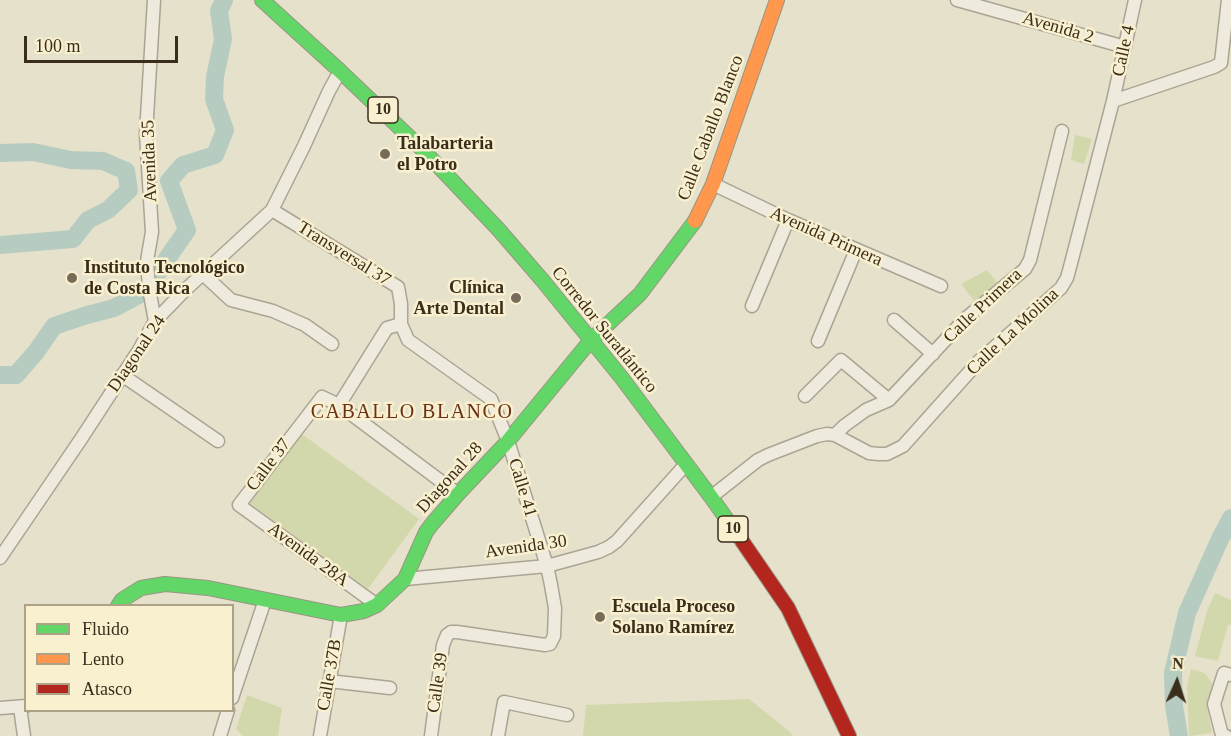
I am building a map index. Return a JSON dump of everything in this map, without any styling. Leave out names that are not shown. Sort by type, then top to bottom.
[{"type":"street","name":"Avenida 35","points":[[154,0],[146,134],[152,232],[147,261],[155,321]]},
{"type":"street","name":"Corredor Suratlántico","points":[[262,0],[424,151],[499,230],[564,305],[711,497],[788,608],[849,736]]},
{"type":"street","name":"Calle Caballo Blanco","points":[[591,340],[640,294],[693,224],[713,184],[777,0]]},
{"type":"street","name":"Avenida 2","points":[[957,0],[1125,47]]},
{"type":"street","name":"Calle 4","points":[[1113,101],[1135,0]]},
{"type":"street","points":[[1113,101],[1214,68],[1221,63],[1225,1]]},
{"type":"street","name":"Diagonal 24","points":[[0,558],[81,439],[139,350],[155,321],[184,291],[272,210],[340,71]]},
{"type":"street","name":"Calle La Molina","points":[[835,435],[869,453],[887,454],[903,446],[980,360],[1061,288],[1067,278],[1113,101]]},
{"type":"street","name":"Calle Primera","points":[[835,435],[866,410],[889,400],[966,318],[1025,269],[1030,260],[1062,131]]},
{"type":"street","name":"Avenida Primera","points":[[713,184],[788,220],[941,286]]},
{"type":"street","name":"Transversal 37","points":[[272,210],[398,287],[401,304],[400,324]]},
{"type":"street","points":[[752,306],[788,220]]},
{"type":"street","points":[[818,341],[856,250]]},
{"type":"street","points":[[202,274],[231,300],[273,311],[305,325],[332,344]]},
{"type":"street","points":[[894,320],[933,354]]},
{"type":"street","points":[[458,494],[339,405],[387,328],[400,324],[408,340],[490,399],[507,441]]},
{"type":"street","name":"Diagonal 28","points":[[341,615],[364,611],[377,605],[405,579],[426,532],[507,441],[591,340]]},
{"type":"street","points":[[805,396],[841,360],[889,400]]},
{"type":"street","points":[[122,375],[218,441]]},
{"type":"street","name":"Calle 37","points":[[239,505],[322,396],[339,405]]},
{"type":"street","points":[[711,497],[758,460],[768,455],[817,436],[835,435]]},
{"type":"street","name":"Calle 41","points":[[451,632],[545,645],[550,644],[553,640],[555,608],[547,566],[507,441]]},
{"type":"street","name":"Avenida 30","points":[[405,579],[547,566],[598,552],[617,541],[686,464]]},
{"type":"street","name":"Avenida 28A","points":[[239,505],[377,605]]},
{"type":"street","points":[[119,604],[141,588],[165,584],[208,588],[341,615]]},
{"type":"street","points":[[234,692],[265,600]]},
{"type":"street","name":"Calle 37B","points":[[320,736],[341,615]]},
{"type":"street","name":"Calle 39","points":[[431,736],[444,639],[451,632]]},
{"type":"street","points":[[1226,736],[1222,735],[1214,704],[1224,673],[1231,675]]},
{"type":"street","points":[[329,681],[390,688]]},
{"type":"street","points":[[498,736],[504,702],[567,715]]},
{"type":"street","points":[[0,708],[23,707],[24,736]]},
{"type":"street","points":[[223,734],[228,712]]},
{"type":"green space","points":[[1075,135],[1092,139],[1084,164],[1071,160]]},
{"type":"green space","points":[[987,270],[998,283],[975,302],[961,284]]},
{"type":"green space","points":[[299,432],[419,519],[368,589],[248,502]]},
{"type":"green space","points":[[1215,593],[1231,600],[1231,625],[1228,625],[1218,661],[1195,656],[1207,611]]},
{"type":"green space","points":[[1191,669],[1205,673],[1214,686],[1207,707],[1212,733],[1189,736],[1187,686]]},
{"type":"green space","points":[[247,695],[282,708],[278,736],[243,736],[236,729]]},
{"type":"green space","points":[[749,699],[792,736],[583,736],[586,705]]},
{"type":"waterway","points":[[153,279],[187,230],[169,181],[183,165],[215,155],[225,130],[214,99],[215,77],[223,39],[219,11],[224,0]]},
{"type":"waterway","points":[[0,153],[33,152],[71,160],[103,161],[126,171],[129,190],[108,210],[88,220],[73,239],[0,245]]},
{"type":"waterway","points":[[0,375],[16,375],[54,326],[114,308],[146,289]]},
{"type":"waterway","points":[[1179,736],[1174,706],[1173,673],[1187,613],[1231,518]]},
{"type":"traffic: fast","points":[[262,0],[424,151],[499,230],[621,377],[742,541]]},
{"type":"traffic: fast","points":[[119,604],[141,588],[165,584],[208,588],[341,615],[364,611],[377,605],[405,579],[426,532],[432,524],[508,441],[591,340],[640,294],[695,221]]},
{"type":"traffic: slow","points":[[695,221],[713,184],[777,0]]},
{"type":"traffic: jam","points":[[742,541],[788,608],[849,736]]},
{"type":"place","name":"Talabarteria el Potro","points":[[385,154]]},
{"type":"place","name":"Instituto Tecnológico de Costa Rica","points":[[72,278]]},
{"type":"place","name":"Clínica Arte Dental","points":[[516,298]]},
{"type":"place","name":"Escuela Proceso Solano Ramírez","points":[[600,617]]},
{"type":"district","name":"CABALLO BLANCO","points":[[412,413]]}]
